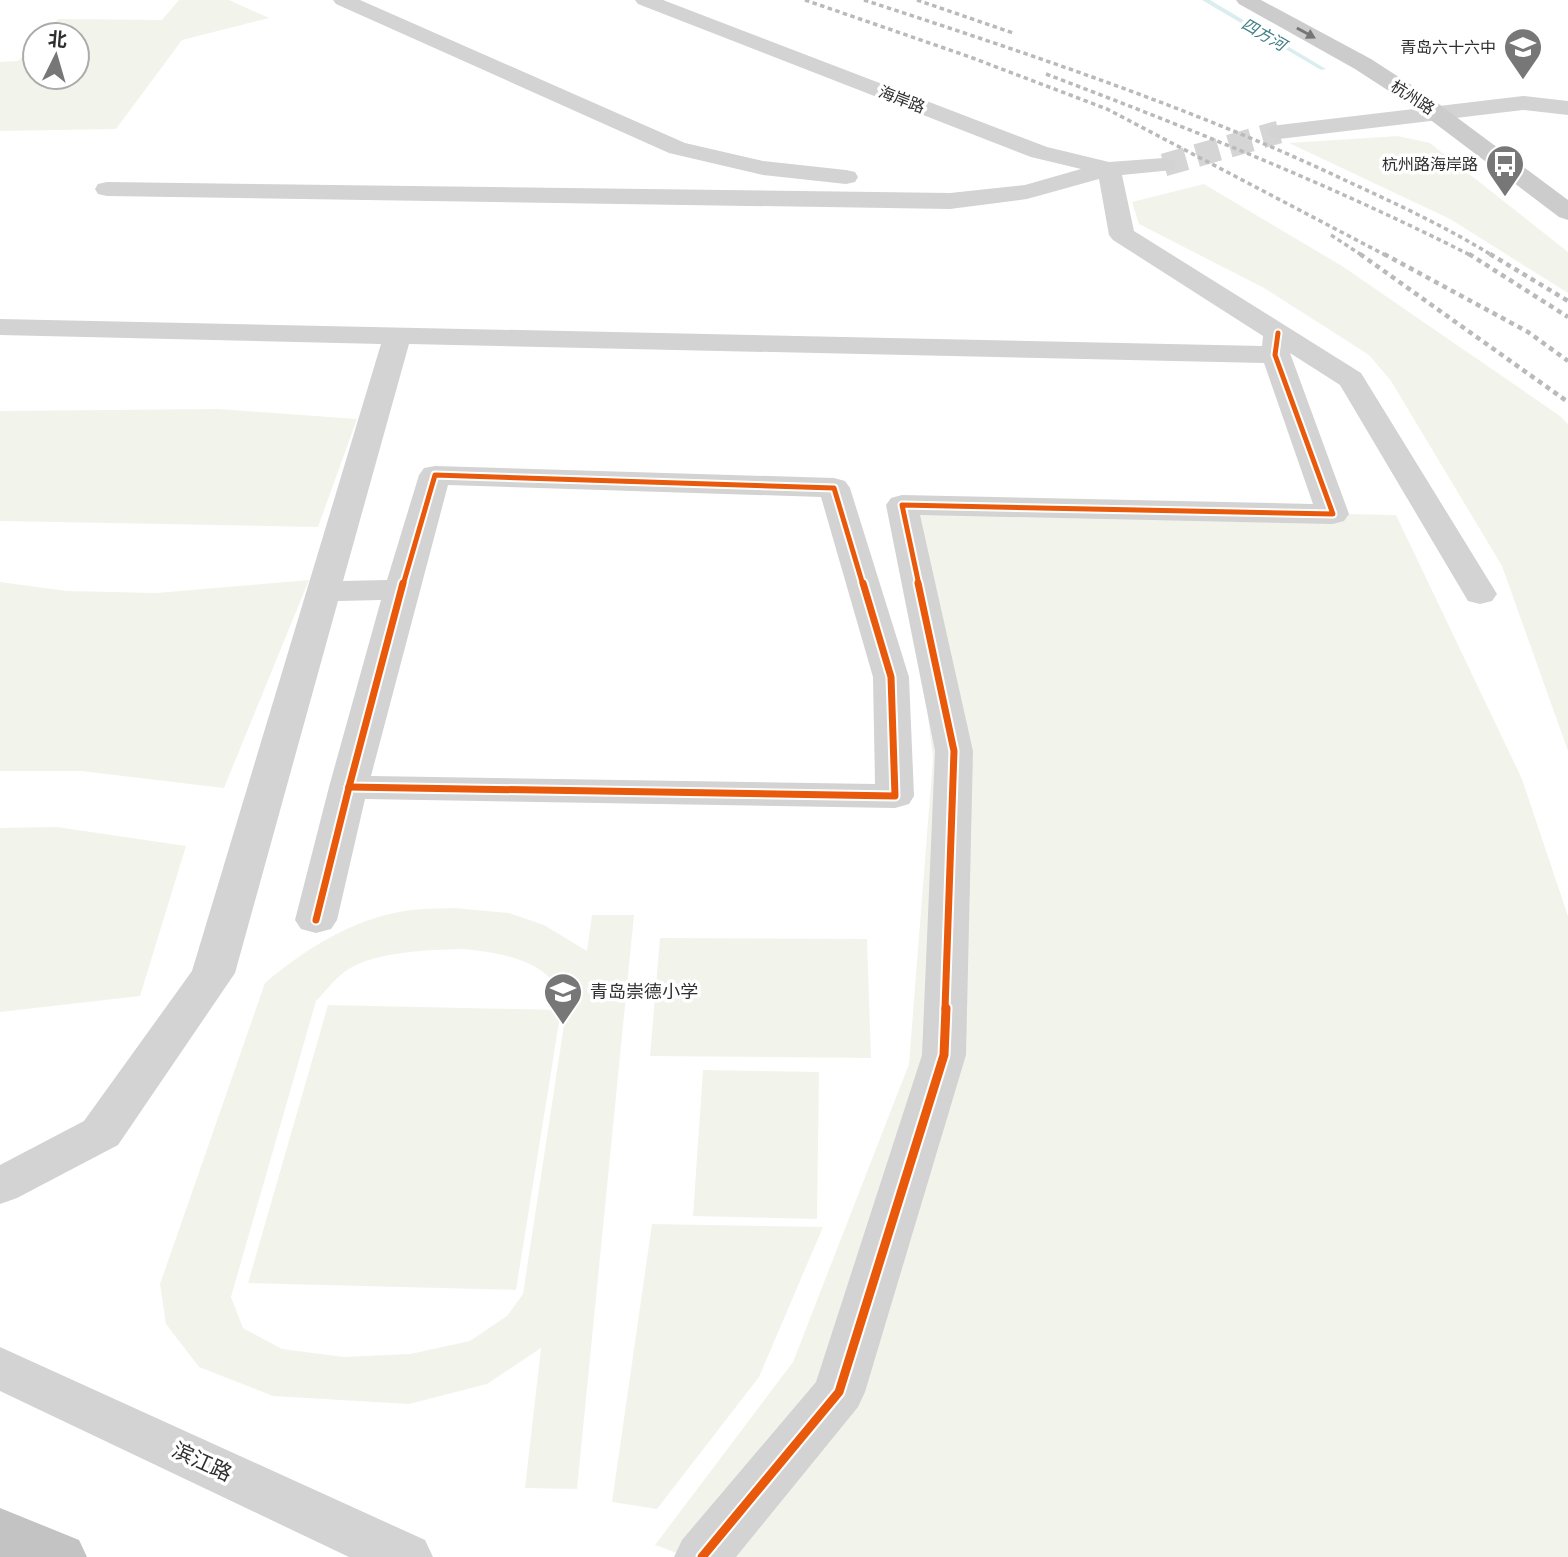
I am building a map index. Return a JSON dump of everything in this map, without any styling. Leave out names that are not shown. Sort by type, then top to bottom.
[{"type":"highway","points":[[0,1532],[60,1557]]},
{"type":"main road","name":"杭州路","points":[[1246,0],[1363,64],[1439,114],[1568,212]]},
{"type":"main road","name":"杭州路","points":[[1281,0],[1393,61],[1497,129]]},
{"type":"street","points":[[343,0],[677,148],[763,168],[818,175],[888,179],[1072,178]]},
{"type":"street","name":"海岸路","points":[[645,0],[1039,152],[1109,169],[1164,165]]},
{"type":"street","points":[[1279,132],[1523,103],[1568,108]]},
{"type":"street","points":[[107,189],[950,201],[1027,192],[1109,169],[1122,235],[1277,344],[1351,379],[1480,594]]},
{"type":"street","points":[[0,327],[397,336],[1277,344]]},
{"type":"street","points":[[0,1186],[101,1133],[214,973],[397,336]]},
{"type":"street","points":[[702,1557],[839,1392],[944,1055],[954,751],[902,505],[1333,514],[1277,344]]},
{"type":"street","points":[[316,920],[348,787],[400,590],[435,475],[834,488],[891,677],[895,796],[348,787]]},
{"type":"street","points":[[324,590],[400,590]]},
{"type":"street","name":"滨江路","points":[[0,1367],[405,1557]]},
{"type":"shaded area","points":[[179,0],[229,0],[269,18],[182,40],[116,129],[0,131],[0,62],[18,61],[21,58],[21,91],[91,91],[91,21],[56,21],[58,19],[162,20]]},
{"type":"shaded area","points":[[1398,136],[1430,143],[1568,252],[1568,293],[1450,219],[1289,143]]},
{"type":"shaded area","points":[[1204,184],[1342,266],[1568,424],[1568,751],[1502,566],[1391,381],[1369,355],[1264,288],[1139,224],[1132,202]]},
{"type":"shaded area","points":[[218,409],[357,419],[318,527],[0,521],[0,411]]},
{"type":"shaded area","points":[[902,505],[1396,515],[1522,779],[1568,916],[1568,1557],[688,1557],[655,1545],[793,1362],[909,1064],[933,758]]},
{"type":"shaded area","points":[[309,580],[224,788],[81,771],[0,771],[0,582],[67,591],[156,593]]},
{"type":"shaded area","points":[[57,827],[186,846],[140,996],[0,1012],[0,828]]},
{"type":"shaded area","points":[[454,908],[509,913],[544,925],[587,951],[592,915],[634,915],[577,1489],[525,1488],[541,1348],[487,1384],[409,1404],[273,1396],[199,1367],[166,1324],[160,1284],[265,983],[312,948],[366,921],[411,910]],"holes":[[[463,949],[514,958],[537,968],[558,987],[567,1005],[523,1294],[507,1316],[470,1341],[410,1354],[344,1357],[282,1349],[243,1328],[231,1297],[316,1001],[343,973],[369,960],[417,951]]]},
{"type":"shaded area","points":[[660,938],[867,939],[871,1058],[650,1056]]},
{"type":"shaded area","points":[[328,1005],[561,1010],[516,1290],[248,1283]]},
{"type":"shaded area","points":[[703,1070],[819,1072],[817,1219],[693,1216]]},
{"type":"shaded area","points":[[652,1224],[823,1227],[759,1377],[657,1509],[612,1502]]},
{"type":"waterway","name":"四方河","points":[[1205,0],[1323,69]]},
{"type":"tunnel","points":[[1164,165],[1279,132]]},
{"type":"railway","points":[[805,0],[970,57],[1107,109],[1387,256]]},
{"type":"railway","points":[[864,0],[1049,62],[1232,130],[1405,208],[1493,256]]},
{"type":"railway","points":[[917,0],[1013,33]]},
{"type":"railway","points":[[1046,74],[1262,159],[1472,256]]},
{"type":"railway","points":[[1331,235],[1361,254]]},
{"type":"railway","points":[[1361,254],[1568,402]]},
{"type":"railway","points":[[1384,254],[1528,332],[1568,361]]},
{"type":"railway","points":[[1469,254],[1568,317]]},
{"type":"railway","points":[[1490,254],[1568,301]]},
{"type":"cycle path","points":[[702,1557],[839,1392],[944,1055],[954,751],[902,505],[1333,514],[1275,355],[1278,333]]},
{"type":"cycle path","points":[[316,920],[343,808],[358,752],[372,697],[435,475],[834,488],[891,677],[895,796],[348,787]]},
{"type":"place","name":"青岛六十六中","points":[[1523,81]]},
{"type":"place","name":"杭州路海岸路","points":[[1505,198]]},
{"type":"place","name":"青岛崇德小学","points":[[563,1026]]}]
